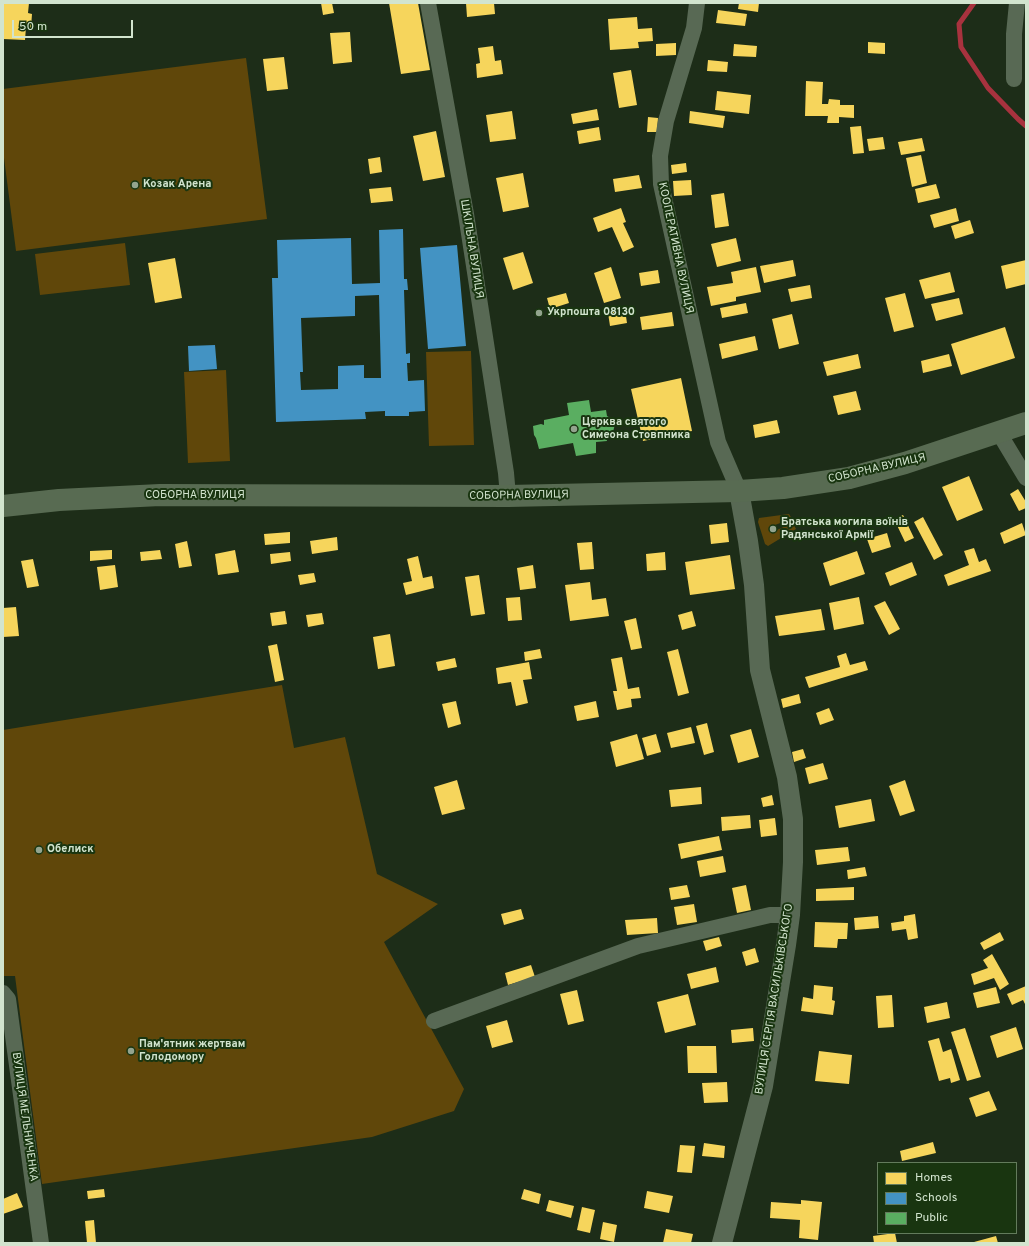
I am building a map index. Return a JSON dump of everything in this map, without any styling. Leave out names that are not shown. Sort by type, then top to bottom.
[{"type":"main road","name":"СОБОРНА ВУЛИЦЯ","points":[[3,506],[59,500],[160,495],[508,496],[738,491],[783,488],[849,478],[926,458],[1026,423]]},
{"type":"street","name":"ШКІЛЬНА ВУЛИЦЯ","points":[[428,3],[466,214],[506,473],[508,496]]},
{"type":"street","name":"КООПЕРАТИВНА ВУЛИЦЯ","points":[[697,3],[694,28],[666,121],[660,156],[661,184],[718,442],[738,491]]},
{"type":"street","points":[[1014,79],[1014,34],[1017,3]]},
{"type":"street","points":[[999,433],[1026,478]]},
{"type":"street","name":"ВУЛИЦЯ СЕРГІЯ ВАСИЛЬКІВСЬКОГО","points":[[722,1243],[763,1086],[790,915],[794,862],[793,819],[787,777],[760,670],[754,584],[748,541],[738,491]]},
{"type":"street","points":[[434,1021],[638,946],[770,915],[790,915]]},
{"type":"street","name":"ВУЛИЦЯ МЕЛЬНИЧЕНКА","points":[[3,992],[8,999],[41,1243]]},
{"type":"shaded area","name":"Козак Арена","points":[[246,58],[267,219],[16,251],[3,150],[3,89]]},
{"type":"shaded area","points":[[125,243],[130,285],[40,295],[35,254]]},
{"type":"shaded area","points":[[471,351],[474,445],[429,446],[426,352]]},
{"type":"shaded area","points":[[226,370],[230,461],[188,463],[184,372]]},
{"type":"shaded area","points":[[789,514],[792,519],[769,527],[772,532],[793,523],[796,529],[768,546],[765,544],[758,522],[759,518]]},
{"type":"shaded area","points":[[282,685],[294,748],[345,737],[377,874],[438,904],[384,942],[464,1089],[454,1111],[372,1137],[42,1184],[15,976],[3,976],[3,730]]},
{"type":"building: Homes","points":[[3,3],[29,3],[28,13],[32,14],[31,28],[26,27],[25,40],[3,39]]},
{"type":"building: Homes","points":[[321,3],[332,3],[334,13],[323,15]]},
{"type":"building: Homes","points":[[389,3],[418,3],[430,70],[401,74]]},
{"type":"building: Homes","points":[[466,3],[494,3],[495,14],[467,17]]},
{"type":"building: Homes","points":[[739,3],[759,3],[758,12],[738,9]]},
{"type":"building: Homes","points":[[718,10],[747,14],[745,26],[716,23]]},
{"type":"building: Homes","points":[[637,17],[638,29],[652,28],[653,41],[638,42],[639,48],[610,50],[608,19]]},
{"type":"building: Homes","points":[[350,32],[352,62],[333,64],[330,33]]},
{"type":"building: Homes","points":[[868,42],[885,43],[885,54],[868,53]]},
{"type":"building: Homes","points":[[676,43],[676,55],[656,56],[656,44]]},
{"type":"building: Homes","points":[[734,44],[757,46],[756,57],[733,56]]},
{"type":"building: Homes","points":[[493,46],[495,61],[501,60],[503,74],[477,78],[476,64],[480,63],[478,48]]},
{"type":"building: Homes","points":[[284,57],[288,89],[267,91],[263,59]]},
{"type":"building: Homes","points":[[708,60],[728,62],[727,72],[707,71]]},
{"type":"building: Homes","points":[[631,70],[637,105],[619,108],[613,73]]},
{"type":"building: Homes","points":[[806,81],[823,82],[822,104],[828,104],[829,99],[840,100],[840,105],[854,105],[854,118],[839,117],[839,123],[827,123],[828,116],[805,116]]},
{"type":"building: Homes","points":[[717,91],[751,95],[749,114],[715,110]]},
{"type":"building: Homes","points":[[597,109],[599,120],[573,124],[571,114]]},
{"type":"building: Homes","points":[[512,111],[516,139],[490,142],[486,115]]},
{"type":"building: Homes","points":[[690,111],[725,116],[723,128],[689,123]]},
{"type":"building: Homes","points":[[648,117],[658,118],[657,132],[647,132]]},
{"type":"building: Homes","points":[[861,126],[864,153],[853,154],[850,127]]},
{"type":"building: Homes","points":[[599,127],[601,140],[579,144],[577,131]]},
{"type":"building: Homes","points":[[436,131],[445,177],[423,181],[413,136]]},
{"type":"building: Homes","points":[[883,137],[885,149],[869,151],[867,139]]},
{"type":"building: Homes","points":[[922,138],[925,151],[901,155],[898,142]]},
{"type":"building: Homes","points":[[921,155],[927,183],[912,187],[906,158]]},
{"type":"building: Homes","points":[[380,157],[382,172],[370,174],[368,159]]},
{"type":"building: Homes","points":[[686,163],[687,172],[672,174],[671,165]]},
{"type":"building: Homes","points":[[523,173],[529,207],[503,212],[496,178]]},
{"type":"building: Homes","points":[[639,175],[642,188],[615,192],[613,179]]},
{"type":"building: Homes","points":[[691,180],[692,195],[674,196],[673,181]]},
{"type":"building: Homes","points":[[936,184],[940,198],[918,203],[915,189]]},
{"type":"building: Homes","points":[[391,187],[393,201],[371,203],[369,189]]},
{"type":"building: Homes","points":[[724,193],[729,226],[715,228],[711,195]]},
{"type":"building: Homes","points":[[621,208],[626,222],[623,223],[634,247],[623,252],[612,227],[598,232],[593,218]]},
{"type":"building: Homes","points":[[956,208],[959,221],[934,228],[930,215]]},
{"type":"building: Homes","points":[[970,220],[974,233],[955,239],[951,226]]},
{"type":"building: Homes","points":[[736,238],[741,261],[717,267],[711,244]]},
{"type":"building: Homes","points":[[523,252],[533,283],[513,290],[503,258]]},
{"type":"building: Homes","points":[[175,258],[182,298],[155,303],[148,263]]},
{"type":"building: Homes","points":[[793,260],[796,276],[764,283],[760,266]]},
{"type":"building: Homes","points":[[1026,260],[1026,284],[1006,289],[1001,266]]},
{"type":"building: Homes","points":[[611,267],[621,298],[604,303],[594,273]]},
{"type":"building: Homes","points":[[756,267],[761,292],[736,297],[736,301],[711,306],[707,287],[733,283],[731,272]]},
{"type":"building: Homes","points":[[658,270],[660,283],[641,286],[639,273]]},
{"type":"building: Homes","points":[[950,272],[955,292],[925,299],[919,280]]},
{"type":"building: Homes","points":[[810,285],[812,298],[791,302],[788,289]]},
{"type":"building: Homes","points":[[566,293],[569,303],[550,309],[547,298]]},
{"type":"building: Homes","points":[[905,293],[914,327],[894,332],[885,298]]},
{"type":"building: Homes","points":[[959,298],[963,314],[936,321],[931,304]]},
{"type":"building: Homes","points":[[746,303],[748,313],[722,318],[720,308]]},
{"type":"building: Homes","points":[[625,310],[627,323],[610,326],[608,313]]},
{"type":"building: Homes","points":[[672,312],[674,326],[642,330],[640,317]]},
{"type":"building: Homes","points":[[792,314],[799,344],[779,349],[772,319]]},
{"type":"building: Homes","points":[[1005,327],[1015,358],[961,375],[951,344]]},
{"type":"building: Homes","points":[[755,336],[758,350],[722,359],[719,344]]},
{"type":"building: Homes","points":[[858,354],[861,368],[827,376],[823,362]]},
{"type":"building: Homes","points":[[949,354],[952,366],[923,373],[921,361]]},
{"type":"building: Homes","points":[[681,378],[692,431],[643,441],[631,389]]},
{"type":"building: Homes","points":[[856,391],[861,410],[838,415],[833,396]]},
{"type":"building: Homes","points":[[777,420],[780,433],[755,438],[753,425]]},
{"type":"building: Homes","points":[[969,476],[983,510],[957,521],[942,487]]},
{"type":"building: Homes","points":[[1018,489],[1026,502],[1026,508],[1019,511],[1010,494]]},
{"type":"building: Homes","points":[[903,515],[914,538],[905,542],[894,519]]},
{"type":"building: Homes","points":[[923,517],[943,555],[934,560],[914,522]]},
{"type":"building: Homes","points":[[727,523],[729,542],[711,544],[709,525]]},
{"type":"building: Homes","points":[[1022,523],[1026,535],[1004,544],[1000,533]]},
{"type":"building: Homes","points":[[290,532],[290,543],[265,545],[264,534]]},
{"type":"building: Homes","points":[[887,533],[891,547],[872,553],[867,539]]},
{"type":"building: Homes","points":[[337,537],[338,550],[312,554],[310,541]]},
{"type":"building: Homes","points":[[187,541],[192,566],[179,568],[175,544]]},
{"type":"building: Homes","points":[[592,542],[594,569],[580,570],[577,543]]},
{"type":"building: Homes","points":[[974,548],[979,562],[986,559],[991,571],[948,586],[944,575],[969,565],[964,551]]},
{"type":"building: Homes","points":[[112,550],[112,559],[90,561],[90,551]]},
{"type":"building: Homes","points":[[160,550],[162,559],[141,561],[140,552]]},
{"type":"building: Homes","points":[[235,550],[239,572],[218,575],[215,554]]},
{"type":"building: Homes","points":[[857,551],[865,574],[830,586],[823,563]]},
{"type":"building: Homes","points":[[290,552],[291,561],[271,564],[270,554]]},
{"type":"building: Homes","points":[[665,552],[666,570],[647,571],[646,554]]},
{"type":"building: Homes","points":[[730,555],[735,589],[690,595],[685,562]]},
{"type":"building: Homes","points":[[418,556],[423,578],[432,576],[434,588],[406,595],[403,583],[412,581],[407,559]]},
{"type":"building: Homes","points":[[33,559],[39,586],[27,588],[21,561]]},
{"type":"building: Homes","points":[[912,562],[917,575],[890,586],[885,573]]},
{"type":"building: Homes","points":[[115,565],[118,587],[100,590],[97,567]]},
{"type":"building: Homes","points":[[533,565],[536,588],[520,590],[517,568]]},
{"type":"building: Homes","points":[[314,573],[316,582],[300,585],[298,575]]},
{"type":"building: Homes","points":[[479,575],[485,614],[471,616],[465,577]]},
{"type":"building: Homes","points":[[590,582],[592,600],[606,598],[609,616],[570,621],[565,585]]},
{"type":"building: Homes","points":[[520,597],[522,620],[508,621],[506,598]]},
{"type":"building: Homes","points":[[859,597],[864,624],[834,630],[829,603]]},
{"type":"building: Homes","points":[[885,601],[900,629],[889,635],[874,606]]},
{"type":"building: Homes","points":[[16,607],[19,636],[3,637],[3,608]]},
{"type":"building: Homes","points":[[821,609],[825,630],[779,636],[775,616]]},
{"type":"building: Homes","points":[[285,611],[287,624],[272,626],[270,613]]},
{"type":"building: Homes","points":[[692,611],[696,626],[682,630],[678,615]]},
{"type":"building: Homes","points":[[322,613],[324,624],[308,627],[306,615]]},
{"type":"building: Homes","points":[[636,618],[642,648],[631,650],[624,621]]},
{"type":"building: Homes","points":[[390,634],[395,666],[378,669],[373,637]]},
{"type":"building: Homes","points":[[277,644],[284,680],[275,682],[268,646]]},
{"type":"building: Homes","points":[[540,649],[542,658],[525,661],[524,652]]},
{"type":"building: Homes","points":[[678,649],[689,693],[678,696],[667,652]]},
{"type":"building: Homes","points":[[846,653],[850,665],[865,661],[868,670],[809,688],[805,677],[840,667],[837,656]]},
{"type":"building: Homes","points":[[622,657],[628,689],[639,687],[641,698],[631,699],[632,707],[617,710],[613,691],[617,691],[611,659]]},
{"type":"building: Homes","points":[[455,658],[457,667],[438,671],[436,662]]},
{"type":"building: Homes","points":[[529,662],[532,679],[523,680],[528,703],[516,706],[511,682],[498,684],[496,668]]},
{"type":"building: Homes","points":[[799,694],[801,703],[783,708],[781,699]]},
{"type":"building: Homes","points":[[456,701],[461,724],[448,728],[442,704]]},
{"type":"building: Homes","points":[[596,701],[599,717],[577,721],[574,706]]},
{"type":"building: Homes","points":[[829,708],[834,720],[820,725],[816,713]]},
{"type":"building: Homes","points":[[707,723],[714,752],[704,755],[696,726]]},
{"type":"building: Homes","points":[[691,727],[695,743],[671,748],[667,733]]},
{"type":"building: Homes","points":[[751,729],[759,757],[738,763],[730,735]]},
{"type":"building: Homes","points":[[637,734],[644,759],[616,767],[610,742]]},
{"type":"building: Homes","points":[[656,734],[661,752],[647,756],[642,738]]},
{"type":"building: Homes","points":[[803,749],[806,758],[794,762],[792,752]]},
{"type":"building: Homes","points":[[823,763],[828,779],[809,784],[805,768]]},
{"type":"building: Homes","points":[[457,780],[465,809],[442,815],[434,787]]},
{"type":"building: Homes","points":[[905,780],[915,811],[900,816],[889,786]]},
{"type":"building: Homes","points":[[701,787],[702,804],[671,807],[669,790]]},
{"type":"building: Homes","points":[[772,795],[774,805],[763,807],[761,798]]},
{"type":"building: Homes","points":[[871,799],[875,821],[839,828],[835,806]]},
{"type":"building: Homes","points":[[750,815],[751,828],[722,831],[721,817]]},
{"type":"building: Homes","points":[[775,818],[777,835],[761,837],[759,820]]},
{"type":"building: Homes","points":[[719,836],[722,850],[681,859],[678,844]]},
{"type":"building: Homes","points":[[848,847],[850,861],[817,865],[815,850]]},
{"type":"building: Homes","points":[[723,856],[726,872],[700,877],[697,861]]},
{"type":"building: Homes","points":[[865,867],[867,876],[848,879],[847,870]]},
{"type":"building: Homes","points":[[687,885],[690,897],[671,900],[669,888]]},
{"type":"building: Homes","points":[[746,885],[751,910],[737,913],[732,888]]},
{"type":"building: Homes","points":[[854,887],[854,900],[816,901],[816,889]]},
{"type":"building: Homes","points":[[694,904],[697,922],[677,925],[674,907]]},
{"type":"building: Homes","points":[[521,909],[524,919],[504,925],[501,914]]},
{"type":"building: Homes","points":[[915,914],[918,938],[908,940],[906,929],[892,931],[891,923],[904,921],[904,916]]},
{"type":"building: Homes","points":[[878,916],[879,928],[855,930],[854,918]]},
{"type":"building: Homes","points":[[657,918],[658,933],[627,935],[625,920]]},
{"type":"building: Homes","points":[[815,922],[848,923],[847,939],[838,939],[837,948],[814,947]]},
{"type":"building: Homes","points":[[1000,932],[1004,940],[984,950],[980,943]]},
{"type":"building: Homes","points":[[719,937],[722,946],[706,951],[703,941]]},
{"type":"building: Homes","points":[[755,948],[759,962],[746,966],[742,952]]},
{"type":"building: Homes","points":[[992,954],[1009,984],[1000,990],[994,978],[974,985],[971,974],[988,968],[983,960]]},
{"type":"building: Homes","points":[[531,965],[535,977],[508,985],[505,973]]},
{"type":"building: Homes","points":[[716,967],[719,982],[691,989],[687,974]]},
{"type":"building: Homes","points":[[814,985],[833,987],[832,1000],[835,1001],[833,1015],[801,1011],[803,997],[813,999]]},
{"type":"building: Homes","points":[[1026,986],[1026,1006],[1023,1000],[1012,1005],[1007,994]]},
{"type":"building: Homes","points":[[996,987],[1000,1003],[977,1008],[973,993]]},
{"type":"building: Homes","points":[[577,990],[584,1021],[568,1025],[560,994]]},
{"type":"building: Homes","points":[[688,994],[696,1025],[665,1033],[657,1002]]},
{"type":"building: Homes","points":[[892,995],[894,1027],[878,1028],[876,996]]},
{"type":"building: Homes","points":[[947,1002],[950,1018],[927,1023],[924,1007]]},
{"type":"building: Homes","points":[[507,1020],[513,1042],[492,1048],[486,1026]]},
{"type":"building: Homes","points":[[1016,1027],[1023,1049],[997,1058],[990,1036]]},
{"type":"building: Homes","points":[[753,1028],[754,1041],[732,1043],[731,1030]]},
{"type":"building: Homes","points":[[965,1028],[981,1077],[967,1081],[951,1032]]},
{"type":"building: Homes","points":[[939,1038],[943,1052],[951,1049],[960,1080],[951,1083],[950,1078],[939,1081],[928,1041]]},
{"type":"building: Homes","points":[[687,1046],[716,1046],[717,1073],[688,1073]]},
{"type":"building: Homes","points":[[819,1051],[852,1055],[849,1084],[815,1081]]},
{"type":"building: Homes","points":[[727,1082],[728,1102],[704,1103],[702,1083]]},
{"type":"building: Homes","points":[[989,1091],[997,1110],[976,1117],[969,1098]]},
{"type":"building: Homes","points":[[933,1142],[936,1153],[902,1161],[900,1151]]},
{"type":"building: Homes","points":[[704,1143],[725,1146],[724,1158],[702,1156]]},
{"type":"building: Homes","points":[[680,1145],[695,1146],[692,1173],[677,1172]]},
{"type":"building: Homes","points":[[104,1189],[105,1197],[88,1199],[87,1191]]},
{"type":"building: Homes","points":[[524,1189],[541,1194],[539,1204],[521,1199]]},
{"type":"building: Homes","points":[[647,1191],[673,1196],[669,1213],[644,1208]]},
{"type":"building: Homes","points":[[17,1193],[23,1207],[3,1214],[3,1199]]},
{"type":"building: Homes","points":[[549,1200],[574,1206],[571,1218],[546,1211]]},
{"type":"building: Homes","points":[[801,1200],[822,1202],[818,1240],[799,1238],[800,1220],[770,1218],[771,1202],[801,1204]]},
{"type":"building: Homes","points":[[582,1207],[595,1210],[590,1233],[577,1230]]},
{"type":"building: Homes","points":[[94,1220],[96,1243],[87,1243],[85,1221]]},
{"type":"building: Homes","points":[[603,1222],[617,1225],[614,1242],[600,1239]]},
{"type":"building: Homes","points":[[666,1229],[693,1234],[691,1243],[663,1243]]},
{"type":"building: Homes","points":[[895,1234],[897,1243],[874,1243],[873,1236]]},
{"type":"building: Homes","points":[[996,1236],[998,1243],[974,1242]]},
{"type":"building: Schools","points":[[403,229],[404,279],[407,279],[408,290],[404,290],[406,354],[410,353],[410,363],[407,363],[408,381],[424,380],[425,411],[409,412],[409,416],[385,416],[385,411],[365,412],[366,419],[276,422],[272,278],[278,278],[277,240],[351,238],[352,284],[380,283],[379,230]],"holes":[[[379,295],[381,378],[364,378],[364,365],[338,366],[338,389],[301,390],[300,372],[303,372],[301,318],[355,316],[355,296]]]},
{"type":"building: Schools","points":[[457,245],[466,346],[428,349],[420,248]]},
{"type":"building: Schools","points":[[215,345],[217,369],[189,371],[188,346]]},
{"type":"building: Public","name":"Церква святого Симеона Стовпника","points":[[589,400],[591,412],[606,410],[607,416],[612,419],[615,424],[613,432],[606,436],[607,441],[596,442],[596,453],[576,456],[573,443],[539,449],[534,435],[533,426],[541,424],[544,425],[544,420],[569,415],[567,403]]},
{"type":"waterway","points":[[974,3],[959,24],[961,47],[988,88],[1026,126]]},
{"type":"place","name":"Козак Арена","points":[[135,185]]},
{"type":"place","name":"Укрпошта 08130","points":[[539,313]]},
{"type":"place","name":"Церква святого Симеона Стовпника","points":[[574,429]]},
{"type":"place","name":"Братська могила воїнів Радянської Армії","points":[[773,529]]},
{"type":"place","name":"Обелиск","points":[[39,850]]},
{"type":"place","name":"Пам'ятник жертвам Голодомору","points":[[131,1051]]}]
